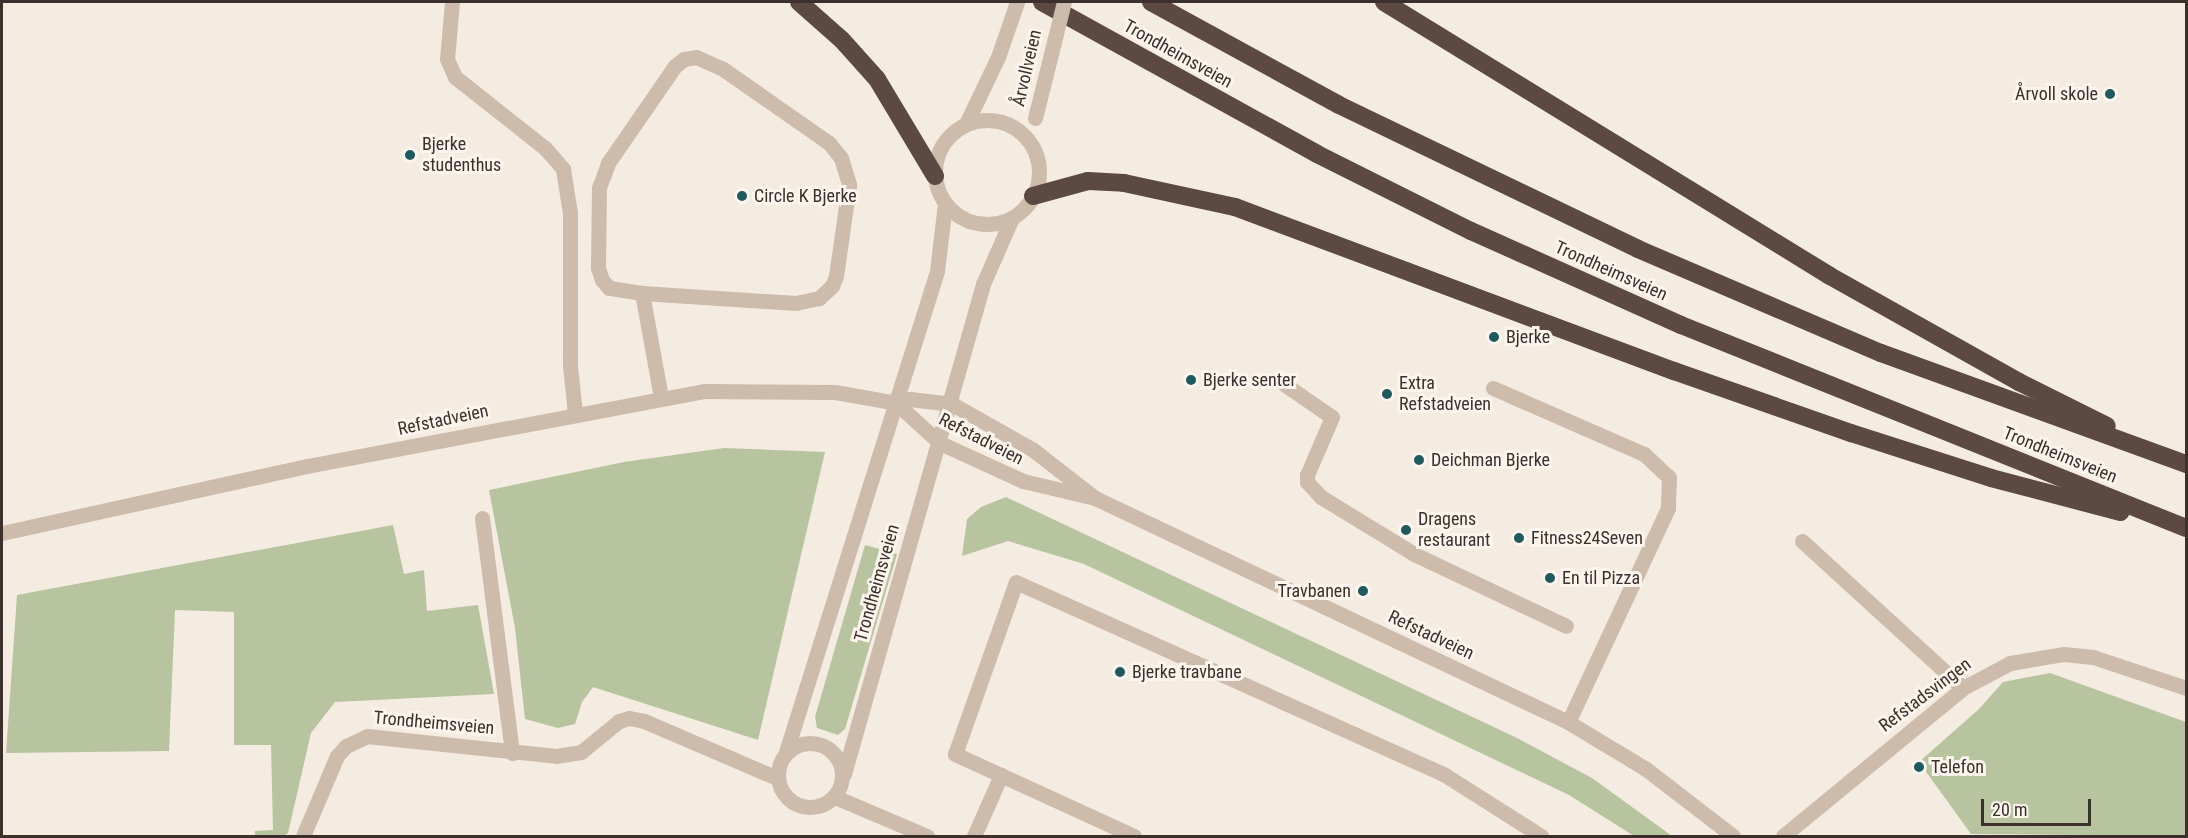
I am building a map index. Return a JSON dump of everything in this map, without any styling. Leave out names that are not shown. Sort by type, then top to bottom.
[{"type":"highway","points":[[798,2],[842,40],[877,79],[935,176]]},
{"type":"highway","name":"Trondheimsveien","points":[[1042,2],[1317,154],[1472,231],[1681,325],[2187,528]]},
{"type":"highway","name":"Trondheimsveien","points":[[1151,2],[1339,105],[1638,249],[1881,353],[2183,462]]},
{"type":"highway","points":[[1384,2],[1830,276],[2019,382],[2183,462]]},
{"type":"highway","points":[[1033,196],[1088,181],[1124,183],[1235,207],[1674,371],[1851,433],[1991,478],[2187,528]]},
{"type":"street","points":[[452,2],[447,59],[455,77],[545,147],[563,169],[570,213],[570,366],[575,413]]},
{"type":"street","name":"Årvollveien","points":[[966,124],[986,86],[1017,2]]},
{"type":"street","name":"Årvollveien","points":[[1030,144],[1064,2]]},
{"type":"street","points":[[696,57],[723,69],[829,143],[841,158],[849,185],[836,276],[826,293],[807,303],[642,293],[609,288],[602,280],[598,268],[599,188],[608,163],[675,66],[684,59],[696,57]]},
{"type":"street","points":[[896,404],[937,271],[945,204],[935,176],[939,151],[950,135],[966,124],[995,120],[1009,124],[1030,144],[1039,169],[1033,196],[1012,218],[984,224],[969,221],[945,204]]},
{"type":"street","name":"Refstadveien","points":[[952,404],[983,284],[1012,218]]},
{"type":"street","points":[[642,293],[661,398]]},
{"type":"street","points":[[1284,384],[1332,417],[1307,475],[1307,482],[1321,497],[1423,559],[1566,626]]},
{"type":"street","points":[[1493,388],[1644,454],[1669,477],[1671,494],[1668,508],[1568,722]]},
{"type":"street","name":"Refstadveien","points":[[2,533],[575,413],[661,398],[705,391],[766,389],[834,392],[896,404],[940,443],[1023,481],[1095,498],[1568,722],[1646,769],[1732,837]]},
{"type":"street","name":"Refstadveien","points":[[896,404],[910,399],[952,404],[1032,449],[1095,498]]},
{"type":"street","name":"Trondheimsveien","points":[[896,404],[777,778],[780,787],[799,804],[818,806],[835,797],[844,774],[952,404]]},
{"type":"street","name":"Trondheimsveien","points":[[482,518],[512,753]]},
{"type":"street","points":[[1802,541],[1963,688]]},
{"type":"street","points":[[1134,837],[955,754],[1016,582],[1445,775],[1541,837]]},
{"type":"street","name":"Refstadsvingen","points":[[1783,837],[1963,688],[2010,663],[2064,654],[2093,657],[2187,688]]},
{"type":"street","name":"Trondheimsveien","points":[[303,837],[337,756],[354,741],[367,736],[446,742],[512,753],[556,756],[581,752],[618,721],[629,718],[644,721],[777,778]]},
{"type":"street","points":[[786,752],[802,744],[820,746],[837,758],[844,774]]},
{"type":"street","points":[[974,837],[1001,775]]},
{"type":"street","points":[[835,797],[927,837]]},
{"type":"green space","points":[[724,448],[825,452],[758,740],[593,687],[582,702],[575,724],[558,728],[525,719],[515,628],[489,490],[624,462]]},
{"type":"green space","points":[[1006,497],[1515,737],[1592,778],[1672,836],[1634,836],[1569,795],[1084,564],[1008,541],[962,556],[967,519],[981,507]]},
{"type":"green space","points":[[393,525],[404,574],[424,570],[427,611],[478,605],[494,694],[335,702],[311,733],[288,833],[284,836],[255,836],[255,831],[273,830],[271,745],[234,745],[234,612],[175,610],[169,751],[6,753],[17,595]]},
{"type":"green space","points":[[865,545],[897,554],[845,729],[838,735],[817,728],[815,717]]},
{"type":"green space","points":[[2050,673],[2186,722],[2186,836],[1971,834],[1919,762],[1979,709],[2003,682]]},
{"type":"place","name":"Årvoll skole","points":[[2110,94]]},
{"type":"place","name":"Bjerke studenthus","points":[[410,155]]},
{"type":"place","name":"Circle K Bjerke","points":[[742,196]]},
{"type":"place","name":"Bjerke","points":[[1494,337]]},
{"type":"place","name":"Bjerke senter","points":[[1191,380]]},
{"type":"place","name":"Extra Refstadveien","points":[[1387,394]]},
{"type":"place","name":"Deichman Bjerke","points":[[1419,460]]},
{"type":"place","name":"Dragens restaurant","points":[[1406,530]]},
{"type":"place","name":"Fitness24Seven","points":[[1519,538]]},
{"type":"place","name":"En til Pizza","points":[[1550,578]]},
{"type":"place","name":"Travbanen","points":[[1363,591]]},
{"type":"place","name":"Bjerke travbane","points":[[1120,672]]},
{"type":"place","name":"Telefon","points":[[1919,767]]}]
